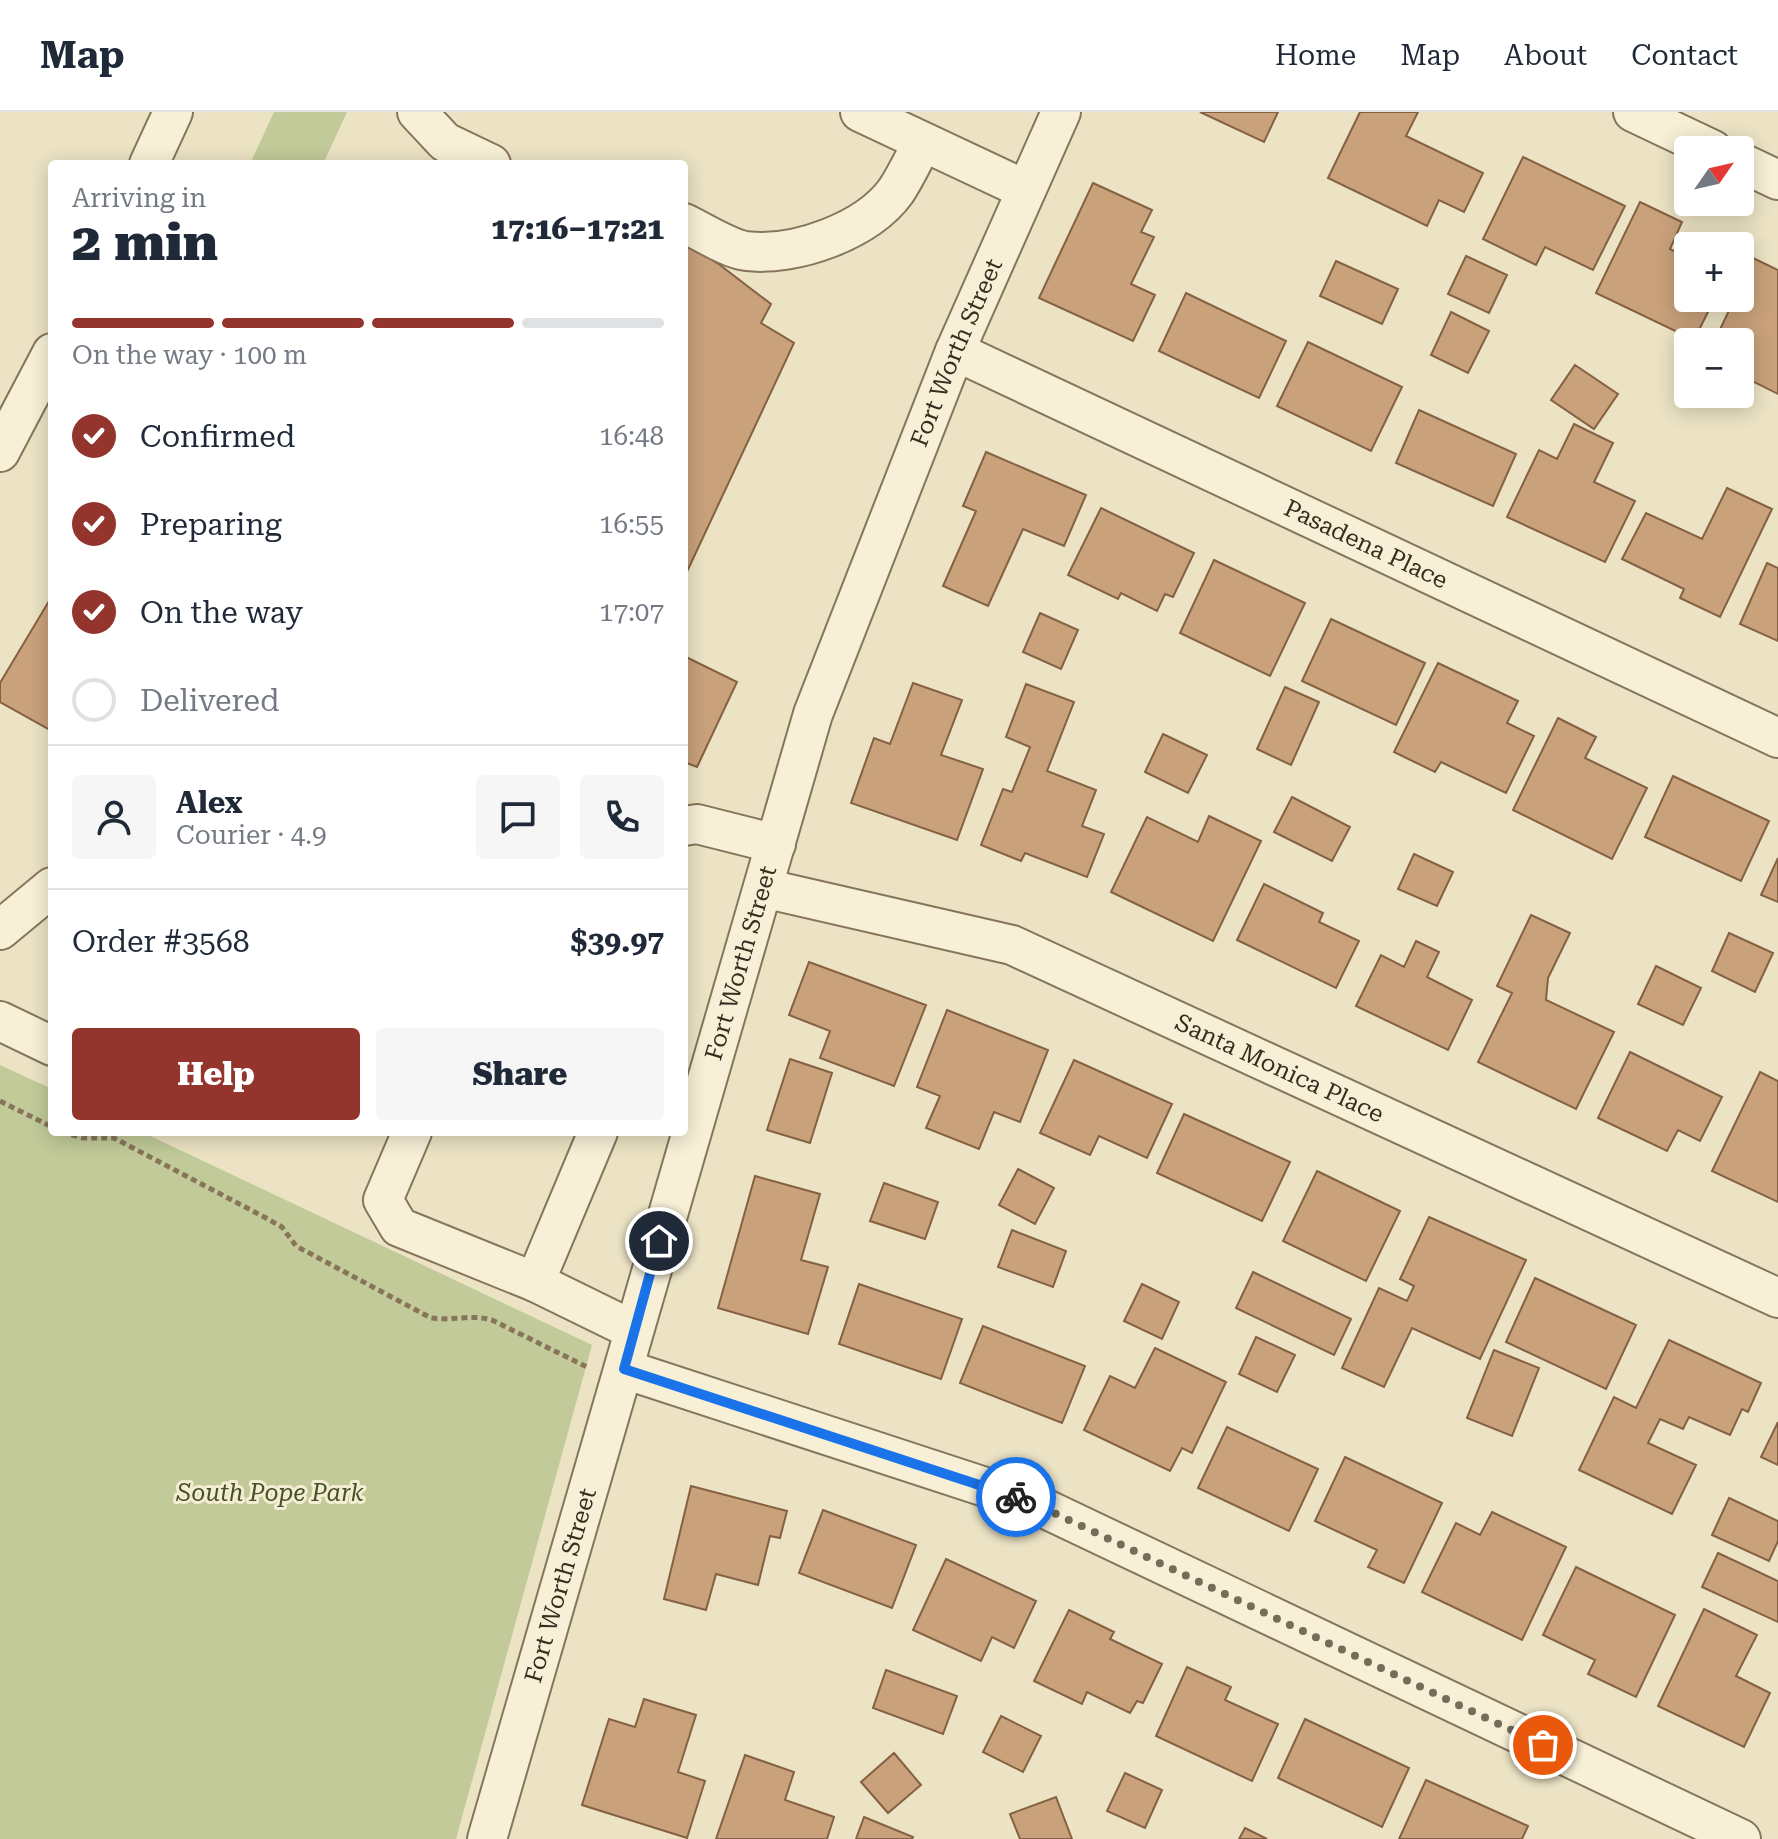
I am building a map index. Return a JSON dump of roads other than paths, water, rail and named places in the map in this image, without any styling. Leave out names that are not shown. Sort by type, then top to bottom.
[{"type":"street","points":[[151,160],[173,112]]},
{"type":"street","points":[[417,112],[445,142],[483,160]]},
{"type":"street","points":[[860,112],[1026,190]]},
{"type":"street","name":"Fort Worth Street","points":[[487,1839],[813,714],[955,351],[1061,112]]},
{"type":"street","points":[[1633,112],[1684,136]]},
{"type":"street","points":[[688,225],[743,251],[778,252],[826,239],[868,220],[877,211],[895,191],[923,142]]},
{"type":"street","points":[[1754,169],[1778,180]]},
{"type":"street","name":"Pasadena Place","points":[[955,351],[1778,738]]},
{"type":"street","points":[[0,452],[48,361]]},
{"type":"street","points":[[688,825],[697,824],[776,844]]},
{"type":"street","name":"Santa Monica Place","points":[[763,888],[1012,945],[1778,1298]]},
{"type":"street","points":[[0,930],[48,890]]},
{"type":"street","points":[[0,1021],[48,1044]]},
{"type":"street","points":[[410,1136],[383,1200],[399,1227],[535,1282],[633,1330]]},
{"type":"street","points":[[535,1282],[596,1136]]},
{"type":"street","points":[[622,1377],[1031,1502],[1741,1839]]},
{"type":"park label","name":"South Pope Park","points":[[270,1493]]}]
